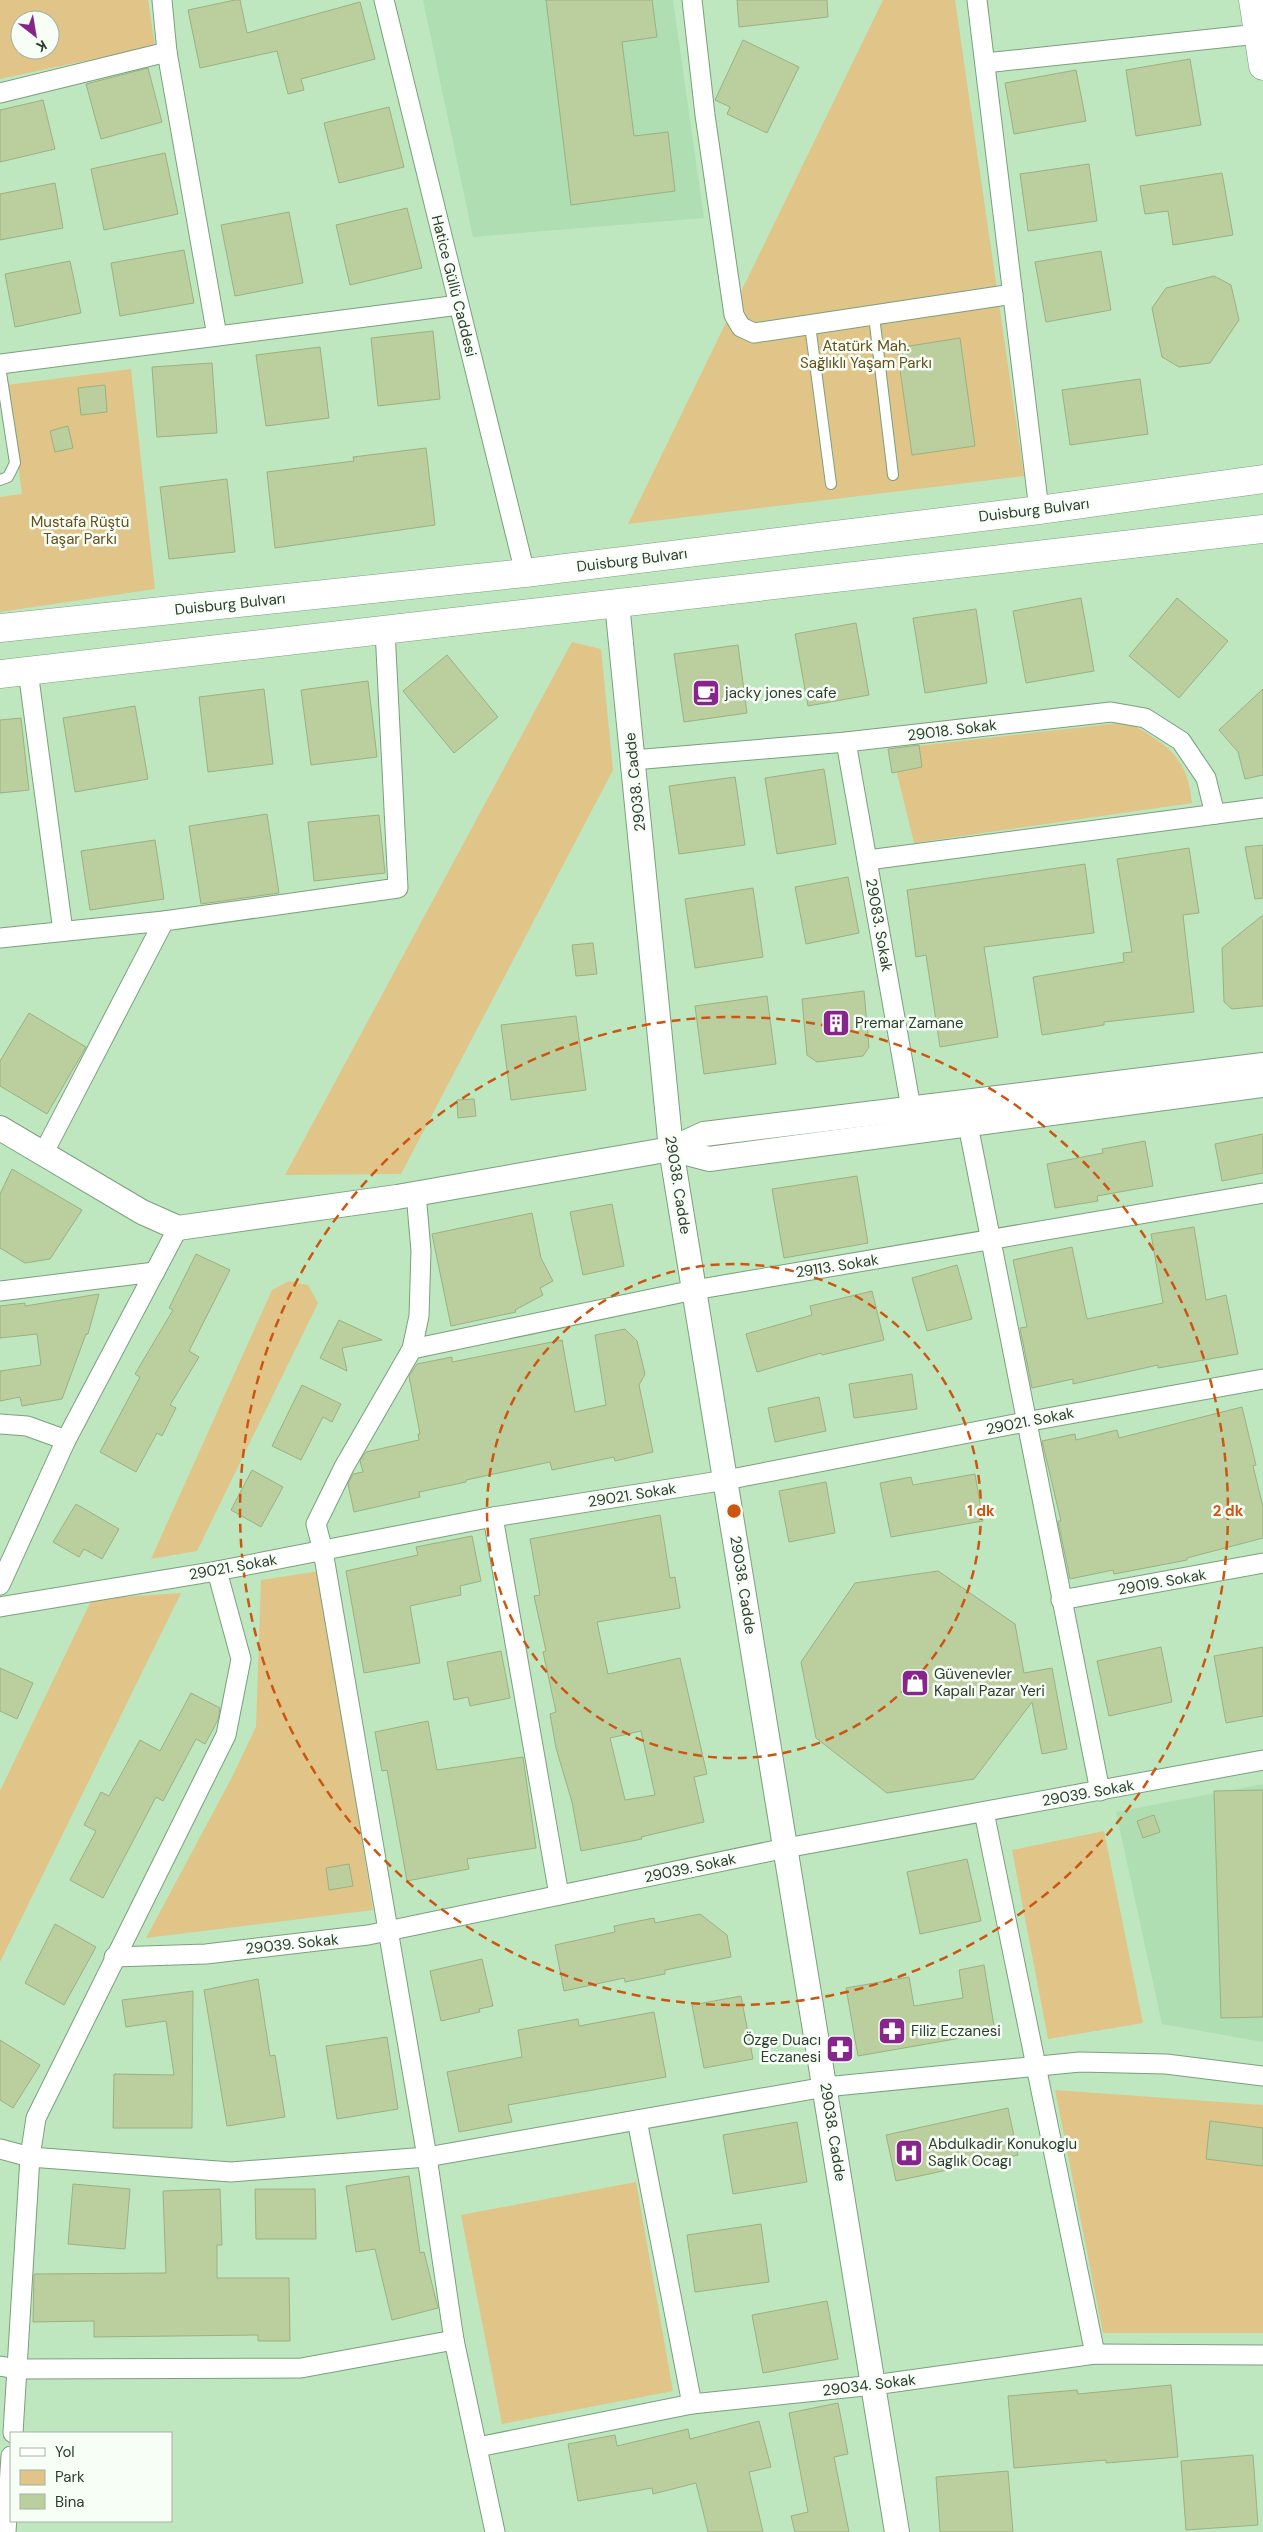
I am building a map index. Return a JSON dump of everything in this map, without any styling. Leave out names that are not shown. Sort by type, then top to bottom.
[{"type":"main road","points":[[1253,0],[1263,66]]},
{"type":"main road","points":[[1234,483],[1263,467]]},
{"type":"main road","name":"Duisburg Bulvarı","points":[[0,628],[525,573],[1040,510],[1263,479]]},
{"type":"main road","points":[[0,674],[1263,529]]},
{"type":"main road","points":[[1221,534],[1263,546]]},
{"type":"street","points":[[162,0],[167,52],[217,336]]},
{"type":"street","name":"Hatice Güllü Caddesi","points":[[384,0],[525,573]]},
{"type":"street","points":[[692,0],[705,115],[734,315],[741,327],[754,334],[1013,294]]},
{"type":"street","points":[[977,0],[1040,510]]},
{"type":"street","points":[[985,63],[1258,34]]},
{"type":"street","points":[[0,93],[167,52]]},
{"type":"street","points":[[0,365],[459,305]]},
{"type":"street","name":"29038. Cadde","points":[[618,603],[671,1149],[898,2532]]},
{"type":"street","points":[[0,938],[164,921],[398,888],[385,630]]},
{"type":"street","points":[[28,671],[63,931]]},
{"type":"street","name":"29018. Sokak","points":[[633,760],[846,742],[1111,712],[1144,718],[1181,741],[1206,778],[1215,814]]},
{"type":"street","name":"29083. Sokak","points":[[846,742],[911,1108]]},
{"type":"street","points":[[868,860],[1263,808]]},
{"type":"street","points":[[43,1154],[164,921]]},
{"type":"street","points":[[0,1128],[142,1212],[178,1228],[416,1193],[671,1149],[704,1134],[1263,1065]]},
{"type":"street","points":[[671,1149],[709,1159],[1263,1085]]},
{"type":"street","points":[[968,1125],[989,1241],[1100,1791]]},
{"type":"street","points":[[416,1193],[421,1252],[419,1316],[412,1349],[344,1467],[316,1524],[323,1551],[389,1931],[427,2157],[454,2340],[495,2532]]},
{"type":"street","name":"29113. Sokak","points":[[412,1349],[694,1290],[1263,1193]]},
{"type":"street","points":[[0,1585],[66,1440],[178,1228]]},
{"type":"street","points":[[0,1291],[155,1272]]},
{"type":"street","name":"29021. Sokak","points":[[0,1607],[323,1551],[493,1517],[726,1480],[1025,1422],[1263,1379]]},
{"type":"street","points":[[0,1424],[27,1426],[66,1440]]},
{"type":"street","points":[[493,1517],[559,1895]]},
{"type":"street","name":"29019. Sokak","points":[[1061,1600],[1263,1563]]},
{"type":"street","points":[[13,2432],[8,2367],[30,2157],[36,2118],[114,1957],[226,1735],[241,1659],[217,1570]]},
{"type":"street","name":"29039. Sokak","points":[[114,1957],[206,1954],[389,1931],[786,1848],[1263,1760]]},
{"type":"street","points":[[984,1812],[1095,2354]]},
{"type":"street","points":[[0,2149],[30,2157],[231,2172],[427,2157],[825,2087],[1035,2066],[1080,2062],[1166,2064],[1263,2076]]},
{"type":"street","points":[[637,2120],[692,2404]]},
{"type":"street","points":[[8,2367],[301,2368],[454,2340]]},
{"type":"street","name":"29034. Sokak","points":[[478,2447],[692,2404],[874,2385],[1095,2354],[1263,2356]]},
{"type":"street","points":[[6,2532],[10,2471]]},
{"type":"lane","points":[[874,316],[893,475]]},
{"type":"lane","points":[[810,325],[831,484]]},
{"type":"lane","points":[[0,365],[15,463],[8,477],[0,480]]},
{"type":"shaded area","points":[[423,0],[673,0],[704,218],[473,237]]},
{"type":"shaded area","points":[[1263,1784],[1263,2042],[1162,2024],[1116,1812]]},
{"type":"green space","points":[[0,0],[148,0],[155,46],[0,79]]},
{"type":"green space","name":"Atatürk Mah. Sağlıklı Yaşam Parkı","points":[[883,0],[955,0],[1024,476],[628,524]]},
{"type":"green space","name":"Mustafa Rüştü Taşar Parkı","points":[[131,369],[155,589],[0,612],[0,497],[22,494],[7,385]]},
{"type":"green space","points":[[572,642],[601,649],[613,770],[401,1174],[285,1175]]},
{"type":"green space","points":[[1128,722],[1154,738],[1173,753],[1185,773],[1192,803],[914,843],[891,749]]},
{"type":"green space","points":[[289,1281],[308,1285],[318,1303],[197,1551],[151,1559],[272,1290]]},
{"type":"green space","points":[[320,1571],[373,1910],[146,1938],[231,1779],[256,1727],[261,1580]]},
{"type":"green space","points":[[181,1593],[0,1962],[0,1791],[92,1599]]},
{"type":"green space","points":[[1104,1831],[1143,2023],[1048,2039],[1012,1850]]},
{"type":"green space","points":[[1055,2090],[1263,2105],[1263,2333],[1103,2333]]},
{"type":"green space","points":[[636,2182],[673,2391],[502,2424],[461,2215]]},
{"type":"building","points":[[240,0],[247,33],[360,2],[375,59],[301,79],[304,90],[288,94],[277,51],[200,68],[188,10]]},
{"type":"building","points":[[546,0],[652,0],[657,37],[622,42],[634,136],[668,132],[675,191],[571,205]]},
{"type":"building","points":[[737,0],[827,0],[828,17],[739,27]]},
{"type":"building","points":[[743,40],[799,67],[767,133],[727,114],[730,107],[715,100]]},
{"type":"building","points":[[1190,59],[1201,125],[1136,136],[1126,70]]},
{"type":"building","points":[[148,68],[162,122],[101,139],[86,84]]},
{"type":"building","points":[[1076,70],[1086,121],[1014,134],[1005,83]]},
{"type":"building","points":[[43,100],[55,149],[0,162],[0,110]]},
{"type":"building","points":[[389,107],[404,167],[339,183],[324,123]]},
{"type":"building","points":[[165,153],[178,214],[104,230],[91,169]]},
{"type":"building","points":[[1089,164],[1097,221],[1028,231],[1020,174]]},
{"type":"building","points":[[1222,173],[1233,235],[1173,245],[1168,211],[1145,214],[1140,186]]},
{"type":"building","points":[[55,183],[63,228],[0,240],[0,194]]},
{"type":"building","points":[[407,208],[422,268],[350,285],[336,225]]},
{"type":"building","points":[[289,212],[303,283],[235,296],[221,225]]},
{"type":"building","points":[[184,250],[194,303],[120,316],[111,263]]},
{"type":"building","points":[[1101,251],[1111,310],[1046,322],[1035,262]]},
{"type":"building","points":[[70,261],[81,313],[15,327],[5,274]]},
{"type":"building","points":[[1214,276],[1231,285],[1239,320],[1210,363],[1179,367],[1162,357],[1152,308],[1166,288]]},
{"type":"building","points":[[433,331],[440,399],[378,406],[371,338]]},
{"type":"building","points":[[960,338],[975,446],[912,455],[897,348]]},
{"type":"building","points":[[320,347],[329,418],[266,426],[256,355]]},
{"type":"building","points":[[212,363],[217,433],[157,437],[152,367]]},
{"type":"building","points":[[1140,379],[1148,434],[1070,445],[1062,390]]},
{"type":"building","points":[[105,385],[107,412],[81,415],[78,388]]},
{"type":"building","points":[[68,426],[73,448],[55,452],[50,431]]},
{"type":"building","points":[[426,448],[435,525],[275,548],[267,472],[354,461],[353,457]]},
{"type":"building","points":[[227,479],[235,552],[169,559],[160,487]]},
{"type":"building","points":[[1081,598],[1094,671],[1026,683],[1013,611]]},
{"type":"building","points":[[1177,598],[1228,641],[1179,698],[1129,656]]},
{"type":"building","points":[[976,609],[987,683],[925,693],[913,618]]},
{"type":"building","points":[[856,623],[869,695],[808,706],[795,634]]},
{"type":"building","points":[[738,645],[747,713],[684,722],[674,654]]},
{"type":"building","points":[[447,655],[498,717],[454,753],[403,691]]},
{"type":"building","points":[[368,681],[377,757],[311,765],[301,690]]},
{"type":"building","points":[[264,689],[273,764],[208,772],[199,697]]},
{"type":"building","points":[[1263,689],[1263,775],[1245,779],[1238,752],[1219,730]]},
{"type":"building","points":[[135,706],[148,779],[75,792],[63,718]]},
{"type":"building","points":[[21,718],[29,790],[0,793],[0,720]]},
{"type":"building","points":[[919,745],[922,767],[892,773],[888,749]]},
{"type":"building","points":[[824,769],[836,844],[777,854],[765,778]]},
{"type":"building","points":[[735,777],[745,845],[679,854],[669,786]]},
{"type":"building","points":[[267,814],[279,893],[201,904],[189,826]]},
{"type":"building","points":[[379,815],[385,873],[314,881],[308,822]]},
{"type":"building","points":[[155,840],[164,899],[90,910],[81,851]]},
{"type":"building","points":[[1263,845],[1263,898],[1255,899],[1245,847]]},
{"type":"building","points":[[1189,848],[1199,913],[1183,915],[1194,1012],[1104,1022],[1104,1025],[1042,1035],[1033,977],[1124,962],[1123,953],[1132,952],[1117,859]]},
{"type":"building","points":[[1085,864],[1094,933],[984,947],[998,1037],[940,1047],[926,955],[916,957],[907,890]]},
{"type":"building","points":[[848,877],[859,933],[806,944],[795,887]]},
{"type":"building","points":[[753,888],[763,957],[695,968],[685,899]]},
{"type":"building","points":[[1263,915],[1263,1006],[1232,1009],[1224,1002],[1222,948]]},
{"type":"building","points":[[593,943],[597,974],[576,976],[572,945]]},
{"type":"building","name":"Premar Zamane","points":[[864,991],[869,1047],[863,1056],[817,1062],[807,1055],[802,999]]},
{"type":"building","points":[[767,996],[776,1064],[704,1074],[695,1006]]},
{"type":"building","points":[[29,1013],[86,1047],[47,1114],[0,1086],[0,1061]]},
{"type":"building","points":[[576,1016],[586,1090],[511,1100],[501,1025]]},
{"type":"building","points":[[474,1099],[476,1116],[458,1118],[457,1100]]},
{"type":"building","points":[[1263,1134],[1263,1173],[1222,1181],[1215,1144]]},
{"type":"building","points":[[1145,1141],[1153,1186],[1097,1196],[1098,1201],[1055,1208],[1047,1164],[1103,1153],[1102,1149]]},
{"type":"building","points":[[12,1169],[82,1210],[50,1259],[25,1263],[0,1248],[0,1194]]},
{"type":"building","points":[[857,1176],[868,1243],[784,1258],[772,1189]]},
{"type":"building","points":[[612,1204],[624,1266],[583,1275],[570,1212]]},
{"type":"building","points":[[532,1213],[541,1258],[553,1281],[540,1288],[543,1295],[515,1310],[516,1312],[451,1326],[432,1234]]},
{"type":"building","points":[[1194,1227],[1206,1300],[1226,1295],[1238,1354],[1158,1368],[1158,1365],[1073,1384],[1073,1379],[1032,1388],[1020,1328],[1027,1327],[1013,1260],[1072,1247],[1087,1319],[1163,1303],[1151,1234]]},
{"type":"building","points":[[196,1254],[230,1270],[189,1351],[199,1357],[170,1405],[176,1408],[162,1436],[157,1433],[136,1472],[100,1452],[140,1377],[135,1374],[173,1310],[169,1308]]},
{"type":"building","points":[[957,1265],[972,1319],[927,1331],[912,1278]]},
{"type":"building","points":[[872,1291],[884,1340],[822,1355],[821,1353],[757,1372],[746,1334],[812,1315],[810,1306]]},
{"type":"building","points":[[99,1294],[88,1334],[86,1334],[62,1399],[22,1406],[20,1397],[0,1401],[0,1371],[41,1365],[37,1334],[0,1338],[0,1306],[25,1303],[25,1306]]},
{"type":"building","points":[[339,1320],[382,1340],[342,1348],[347,1371],[320,1358]]},
{"type":"building","points":[[625,1329],[637,1341],[645,1374],[639,1385],[653,1452],[615,1461],[614,1457],[552,1470],[550,1462],[466,1480],[466,1482],[419,1492],[420,1497],[354,1512],[348,1484],[353,1474],[363,1472],[360,1461],[366,1452],[419,1440],[418,1434],[420,1434],[409,1376],[417,1364],[452,1357],[452,1362],[562,1340],[575,1412],[606,1405],[595,1335]]},
{"type":"building","points":[[912,1374],[917,1409],[854,1418],[849,1384]]},
{"type":"building","points":[[302,1385],[341,1404],[332,1422],[323,1417],[301,1460],[272,1446]]},
{"type":"building","points":[[819,1397],[826,1431],[775,1442],[768,1408]]},
{"type":"building","points":[[1242,1407],[1256,1465],[1253,1466],[1263,1507],[1263,1538],[1187,1558],[1187,1560],[1114,1574],[1113,1570],[1070,1579],[1058,1521],[1061,1521],[1042,1441],[1075,1434],[1076,1440],[1117,1430],[1119,1438]]},
{"type":"building","points":[[252,1470],[283,1487],[261,1527],[231,1510]]},
{"type":"building","points":[[975,1474],[983,1521],[891,1537],[880,1483],[911,1477],[913,1485]]},
{"type":"building","points":[[826,1482],[835,1533],[789,1542],[779,1491]]},
{"type":"building","points":[[76,1504],[119,1529],[102,1559],[84,1549],[79,1557],[53,1542]]},
{"type":"building","points":[[660,1515],[670,1578],[675,1577],[680,1608],[597,1622],[608,1674],[680,1658],[707,1774],[694,1777],[704,1822],[641,1837],[642,1839],[581,1851],[572,1802],[556,1748],[550,1714],[556,1712],[543,1652],[546,1651],[534,1596],[540,1595],[530,1539]],"holes":[[[641,1731],[655,1795],[625,1800],[610,1738]]]},
{"type":"building","points":[[472,1536],[481,1581],[460,1586],[461,1595],[410,1606],[420,1663],[364,1673],[346,1571],[418,1555],[416,1547]]},
{"type":"building","name":"Güvenevler Kapalı Pazar Yeri","points":[[938,1571],[1015,1624],[1024,1673],[1052,1668],[1067,1749],[1042,1754],[1032,1702],[974,1779],[887,1793],[816,1738],[801,1662],[855,1583]]},
{"type":"building","points":[[1161,1647],[1172,1702],[1109,1716],[1097,1661]]},
{"type":"building","points":[[1263,1647],[1263,1716],[1226,1723],[1214,1656]]},
{"type":"building","points":[[501,1651],[510,1698],[470,1706],[468,1697],[454,1700],[447,1662]]},
{"type":"building","points":[[0,1668],[33,1683],[17,1719],[0,1711]]},
{"type":"building","points":[[191,1693],[220,1708],[218,1720],[205,1744],[196,1739],[163,1801],[156,1797],[103,1898],[70,1880],[96,1831],[84,1825],[101,1792],[109,1796],[140,1740],[160,1751]]},
{"type":"building","points":[[428,1721],[437,1770],[523,1757],[536,1848],[467,1859],[469,1869],[407,1881],[387,1770],[382,1771],[375,1732]]},
{"type":"building","points":[[1263,1790],[1263,2017],[1221,2018],[1214,1791]]},
{"type":"building","points":[[1154,1815],[1160,1832],[1143,1838],[1137,1821]]},
{"type":"building","points":[[967,1859],[981,1921],[920,1934],[907,1872]]},
{"type":"building","points":[[349,1864],[353,1886],[329,1890],[326,1868]]},
{"type":"building","points":[[700,1914],[727,1935],[731,1957],[665,1970],[665,1974],[625,1982],[624,1978],[564,1991],[555,1945],[615,1932],[614,1926],[654,1918],[655,1923]]},
{"type":"building","points":[[55,1924],[96,1947],[64,2005],[25,1983]]},
{"type":"building","points":[[482,1959],[493,2006],[479,2009],[480,2012],[441,2021],[430,1971]]},
{"type":"building","points":[[984,1965],[995,2032],[858,2056],[846,1988],[909,1977],[914,2006],[963,1998],[959,1970]]},
{"type":"building","points":[[258,1979],[270,2056],[275,2055],[285,2117],[227,2126],[204,1990]]},
{"type":"building","points":[[193,1991],[192,2128],[113,2128],[114,2074],[174,2075],[166,2021],[126,2027],[122,2000]]},
{"type":"building","points":[[741,1996],[753,2059],[704,2068],[692,2005]]},
{"type":"building","points":[[654,2012],[666,2077],[508,2105],[512,2122],[459,2132],[447,2072],[522,2057],[518,2030],[578,2019],[579,2026]]},
{"type":"building","points":[[387,2037],[398,2109],[337,2119],[326,2046]]},
{"type":"building","points":[[0,2040],[40,2065],[13,2108],[0,2100]]},
{"type":"building","points":[[1008,2108],[1018,2155],[896,2181],[886,2135]]},
{"type":"building","points":[[1210,2121],[1263,2128],[1263,2166],[1206,2159]]},
{"type":"building","points":[[797,2122],[807,2182],[733,2194],[723,2135]]},
{"type":"building","points":[[409,2176],[420,2253],[424,2252],[438,2308],[392,2320],[375,2249],[356,2252],[346,2186]]},
{"type":"building","points":[[73,2184],[130,2189],[125,2249],[68,2244]]},
{"type":"building","points":[[220,2189],[222,2245],[217,2245],[217,2278],[289,2278],[290,2341],[258,2341],[258,2335],[94,2337],[94,2321],[33,2322],[34,2274],[166,2273],[163,2191]]},
{"type":"building","points":[[255,2189],[315,2189],[316,2239],[256,2239]]},
{"type":"building","points":[[761,2224],[769,2282],[695,2292],[687,2235]]},
{"type":"building","points":[[827,2301],[838,2359],[763,2373],[752,2315]]},
{"type":"building","points":[[1171,2385],[1178,2457],[1106,2463],[1106,2460],[1014,2468],[1008,2396],[1077,2390],[1078,2394]]},
{"type":"building","points":[[838,2403],[848,2454],[834,2457],[849,2532],[795,2532],[791,2516],[808,2512],[789,2413]]},
{"type":"building","points":[[759,2421],[771,2467],[749,2472],[763,2532],[708,2532],[696,2483],[653,2494],[652,2488],[578,2501],[568,2444],[615,2435],[617,2446],[688,2429],[690,2439]]},
{"type":"building","points":[[1253,2455],[1258,2525],[1186,2530],[1181,2461]]},
{"type":"building","points":[[1008,2471],[1013,2532],[940,2532],[936,2477]]},
{"type":"place","name":"jacky jones cafe","points":[[706,693]]},
{"type":"place","name":"Premar Zamane","points":[[836,1023]]},
{"type":"place","name":"Güvenevler Kapalı Pazar Yeri","points":[[915,1683]]},
{"type":"place","name":"Filiz Eczanesi","points":[[892,2031]]},
{"type":"place","name":"Özge Duacı Eczanesi","points":[[840,2049]]},
{"type":"place","name":"Abdulkadir Konukoglu Saglık Ocagı","points":[[909,2153]]}]
